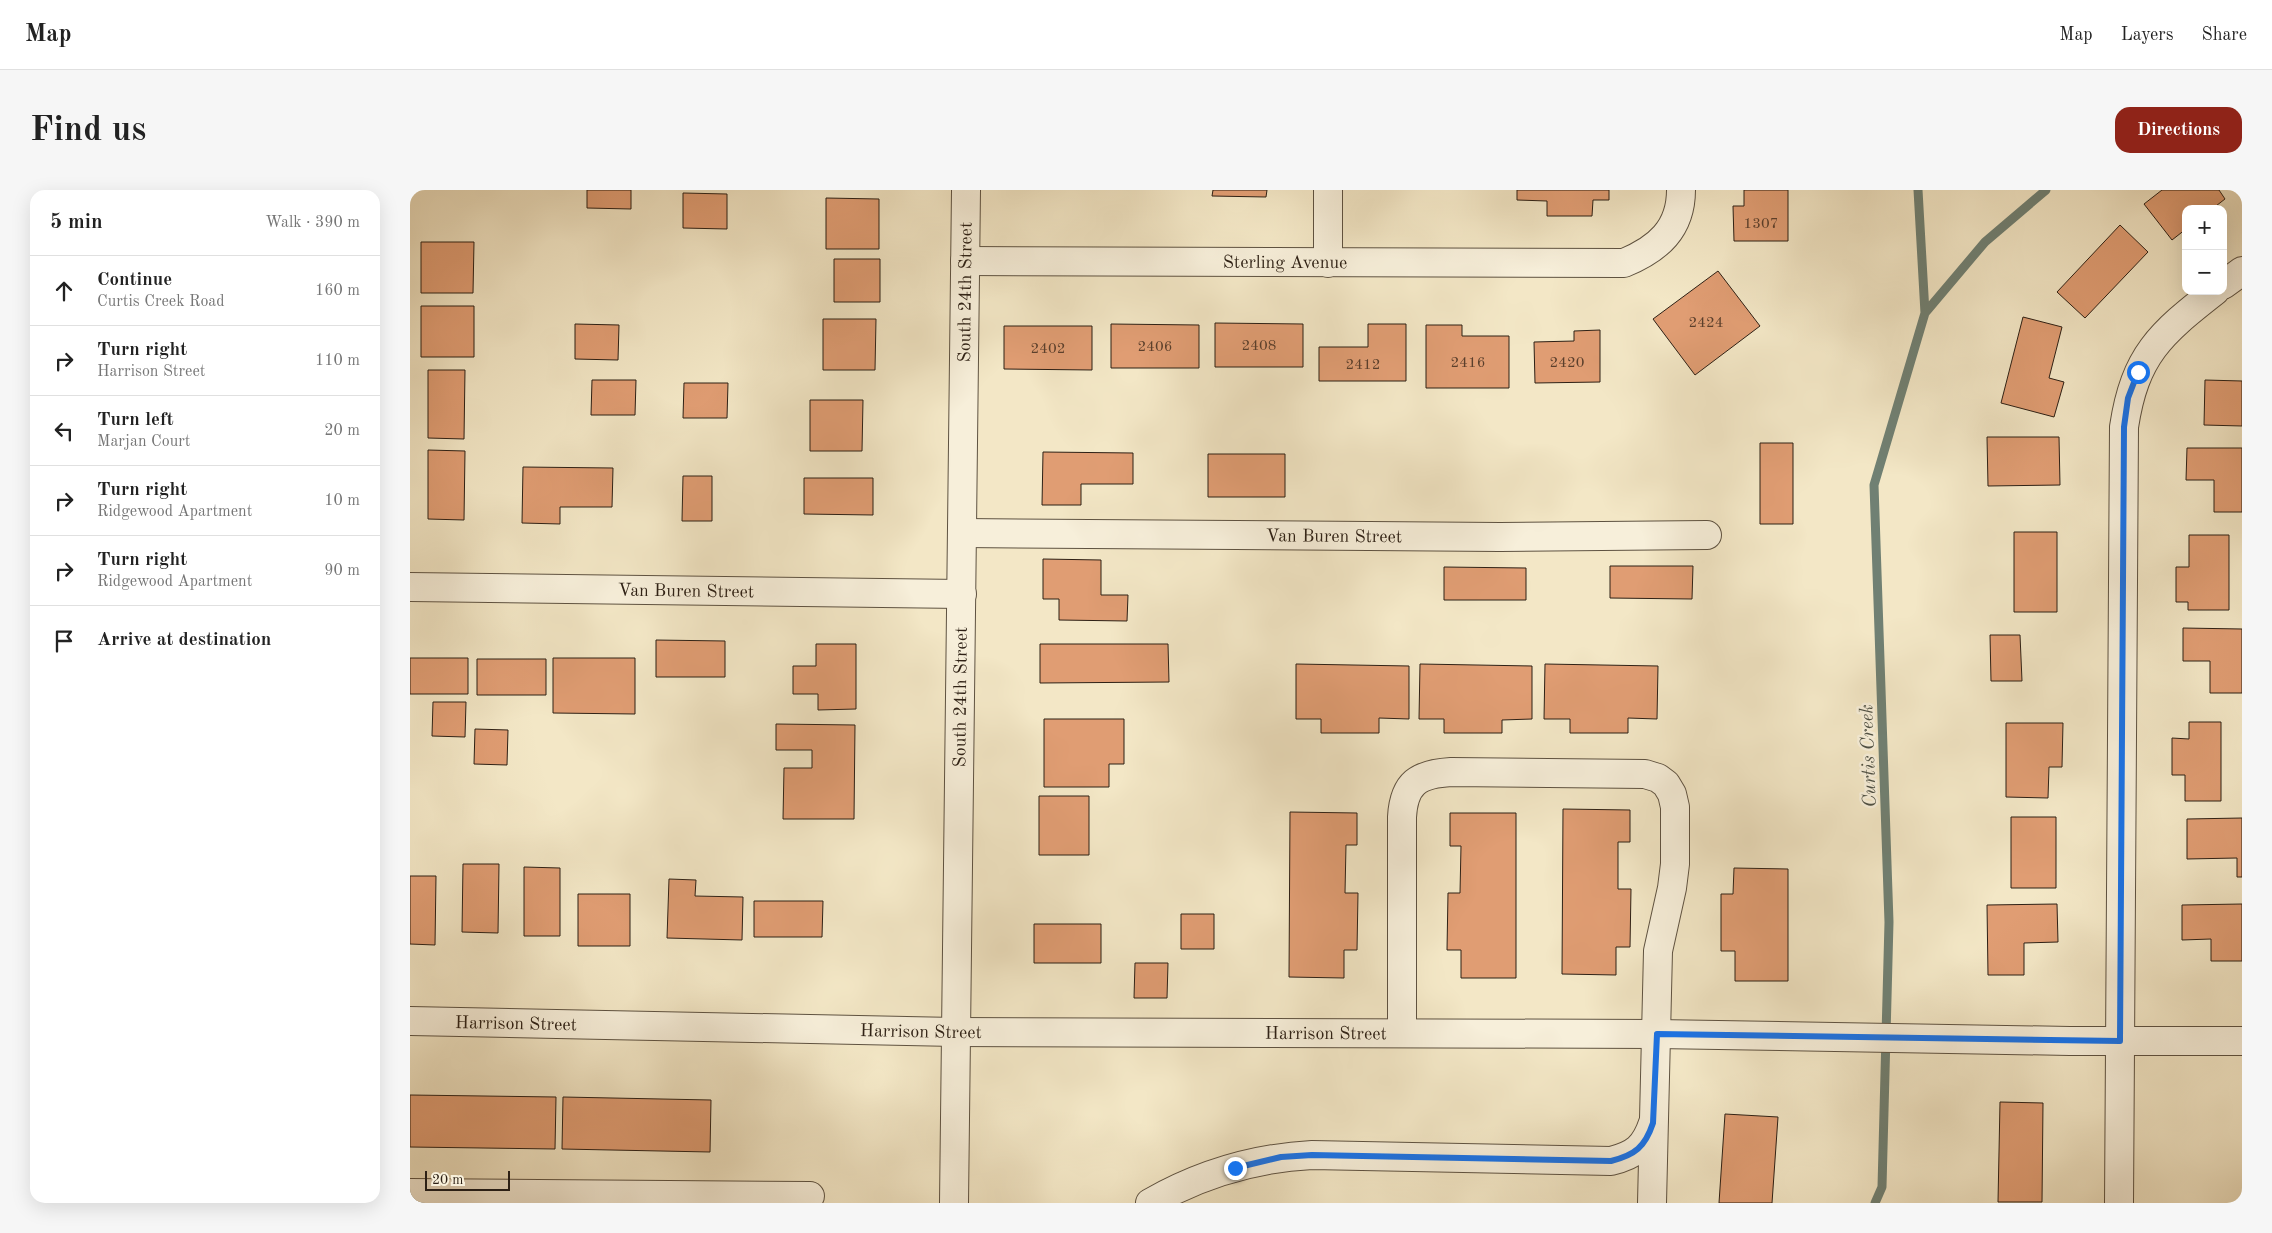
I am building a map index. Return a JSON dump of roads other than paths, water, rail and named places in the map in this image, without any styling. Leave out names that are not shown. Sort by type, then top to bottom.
[{"type":"street","name":"South 24th Street","points":[[954,1203],[954,1032],[963,533],[966,190]]},
{"type":"street","points":[[1328,190],[1328,263]]},
{"type":"street","name":"Sterling Avenue","points":[[965,261],[1624,263],[1642,256],[1658,245],[1670,230],[1678,214],[1681,190]]},
{"type":"street","points":[[2227,282],[2242,271]]},
{"type":"street","points":[[2118,1203],[2124,427],[2128,398],[2134,381],[2153,346],[2175,322],[2210,295]]},
{"type":"street","name":"Van Buren Street","points":[[963,533],[1500,537],[1707,535]]},
{"type":"street","name":"Van Buren Street","points":[[410,587],[962,594]]},
{"type":"street","points":[[1402,1033],[1403,800],[1406,792],[1414,782],[1423,777],[1451,772],[1645,774],[1658,778],[1666,784],[1675,807],[1675,864],[1672,888],[1658,951],[1652,1203]]},
{"type":"street","name":"Harrison Street","points":[[410,1021],[954,1032],[1657,1034],[2070,1041],[2242,1041]]},
{"type":"street","points":[[1150,1203],[1181,1186],[1235,1168],[1281,1157],[1312,1155],[1611,1161],[1629,1156],[1640,1147],[1649,1136],[1653,1123]]},
{"type":"street","points":[[410,1193],[810,1196]]},
{"type":"waterway","name":"Curtis Creek","points":[[1875,1203],[1882,1187],[1889,922],[1874,485],[1925,313],[1918,190]]},
{"type":"waterway","points":[[1925,313],[1985,242],[2046,190]]}]
